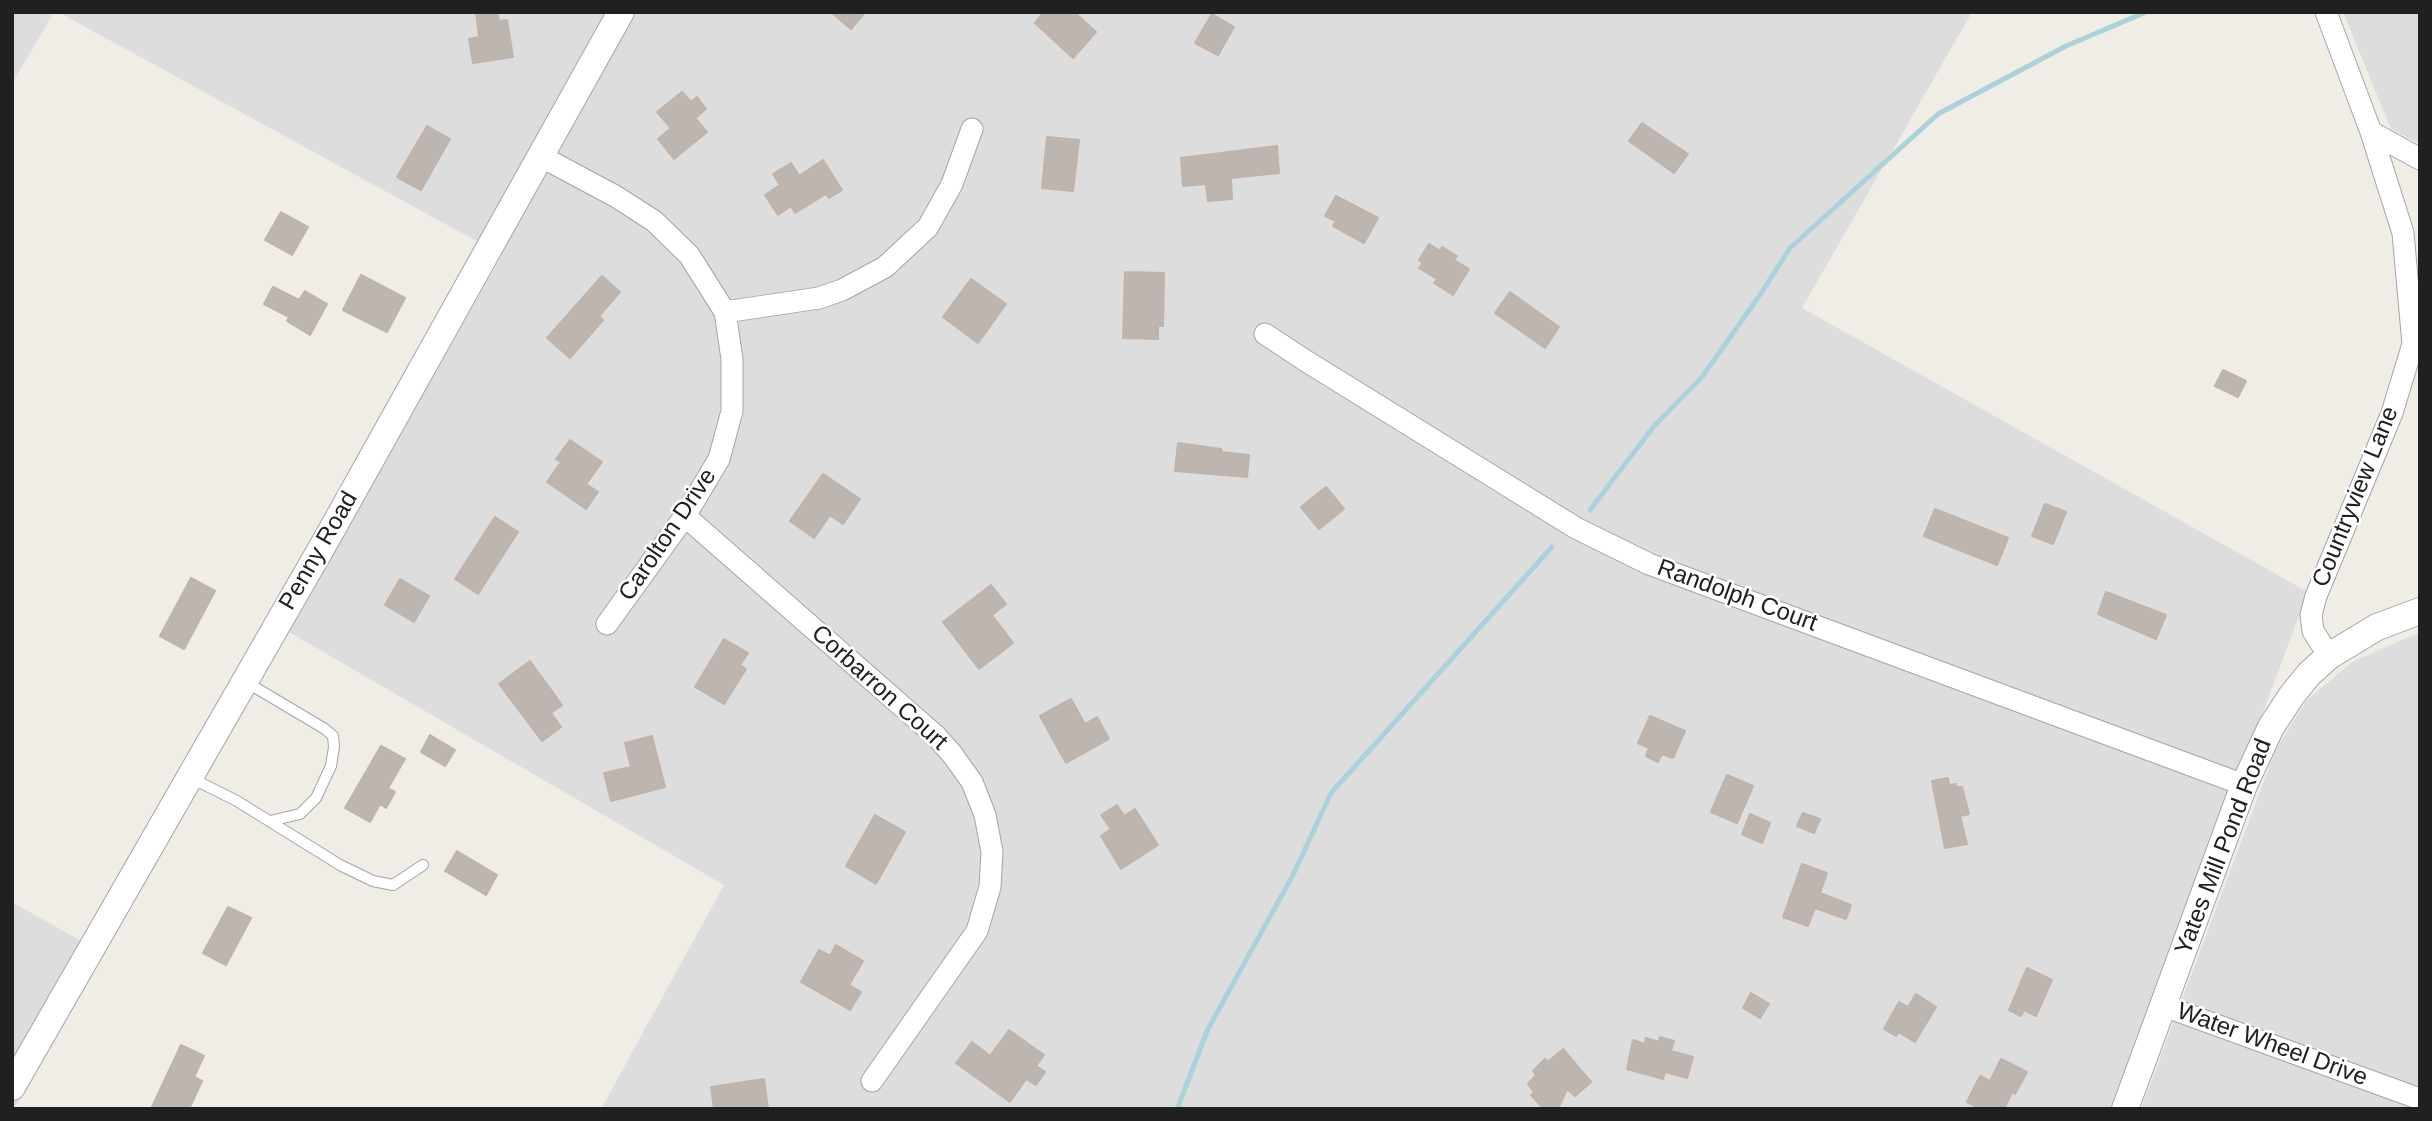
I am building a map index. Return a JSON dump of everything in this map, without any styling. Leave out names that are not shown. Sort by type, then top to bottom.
[{"type":"street","name":"Penny Road","points":[[12,1087],[542,157],[621,12]]},
{"type":"street","name":"Countryview Lane","points":[[2326,12],[2371,132],[2403,233],[2413,344],[2392,412],[2316,596],[2311,615],[2313,631],[2329,656]]},
{"type":"street","points":[[725,312],[819,298],[842,290],[886,267],[928,227],[952,184],[972,129]]},
{"type":"street","points":[[2371,132],[2420,159]]},
{"type":"street","name":"Carolton Drive","points":[[542,157],[615,196],[654,221],[689,255],[725,312],[732,359],[732,411],[719,459],[685,516],[607,624]]},
{"type":"street","name":"Randolph Court","points":[[1265,334],[1576,528],[1639,559],[1691,581],[2244,785]]},
{"type":"street","name":"Corbarron Court","points":[[685,516],[936,736],[972,782],[985,815],[992,852],[990,887],[977,931],[872,1081]]},
{"type":"street","name":"Yates Mill Pond Road","points":[[2125,1109],[2244,785],[2271,727],[2292,695],[2329,656],[2377,628],[2420,611]]},
{"type":"street","name":"Water Wheel Drive","points":[[2164,1006],[2420,1099]]},
{"type":"lane","points":[[245,681],[333,736],[331,766],[316,798],[300,814],[270,821]]},
{"type":"lane","points":[[189,777],[270,821],[340,865],[373,881],[393,885],[423,865]]},
{"type":"shaded area","points":[[12,12],[54,12],[12,84]]},
{"type":"shaded area","points":[[58,12],[1972,12],[1802,308],[2308,592],[2114,1109],[601,1109],[724,885],[289,632],[502,255]]},
{"type":"shaded area","points":[[2343,12],[2420,12],[2420,144],[2391,129]]},
{"type":"shaded area","points":[[2420,632],[2420,1109],[2141,1109],[2276,749],[2306,701],[2352,662]]},
{"type":"shaded area","points":[[12,902],[104,954],[14,1109],[12,1109]]},
{"type":"building","points":[[476,12],[497,12],[499,21],[507,20],[513,57],[473,63],[469,39],[479,37]]},
{"type":"building","points":[[831,12],[865,12],[851,29]]},
{"type":"building","points":[[1044,12],[1074,12],[1096,32],[1073,58],[1035,23]]},
{"type":"building","points":[[1212,14],[1234,27],[1218,55],[1195,43]]},
{"type":"building","points":[[682,92],[691,102],[697,97],[706,109],[695,118],[707,132],[674,159],[658,139],[671,128],[657,112]]},
{"type":"building","points":[[1642,123],[1688,154],[1674,173],[1629,141]]},
{"type":"building","points":[[427,126],[450,139],[421,190],[397,177]]},
{"type":"building","points":[[1047,137],[1079,140],[1073,191],[1042,188]]},
{"type":"building","points":[[1277,146],[1279,173],[1231,178],[1232,199],[1208,201],[1206,184],[1183,186],[1181,158]]},
{"type":"building","points":[[823,160],[842,190],[829,198],[826,194],[795,213],[791,206],[778,215],[765,195],[780,185],[773,174],[791,163],[799,176]]},
{"type":"building","points":[[1336,196],[1378,218],[1364,243],[1333,226],[1336,221],[1325,216]]},
{"type":"building","points":[[281,212],[308,227],[292,255],[265,240]]},
{"type":"building","points":[[1429,244],[1440,251],[1442,247],[1457,256],[1454,260],[1469,269],[1453,295],[1434,283],[1437,279],[1419,268],[1423,262],[1419,260]]},
{"type":"building","points":[[1125,272],[1164,273],[1163,326],[1158,326],[1158,339],[1123,338]]},
{"type":"building","points":[[361,275],[405,298],[387,332],[343,310]]},
{"type":"building","points":[[602,276],[620,292],[599,316],[603,320],[570,358],[547,338]]},
{"type":"building","points":[[971,279],[1006,304],[978,343],[943,317]]},
{"type":"building","points":[[273,287],[299,300],[305,291],[327,304],[310,335],[287,321],[289,317],[264,304]]},
{"type":"building","points":[[1510,292],[1559,327],[1545,348],[1495,313]]},
{"type":"building","points":[[2223,370],[2246,381],[2238,397],[2215,386]]},
{"type":"building","points":[[570,440],[602,462],[586,484],[598,492],[586,509],[547,482],[561,462],[556,459]]},
{"type":"building","points":[[1178,443],[1249,455],[1247,477],[1175,471]]},
{"type":"building","points":[[823,474],[860,499],[843,524],[830,515],[814,538],[790,521]]},
{"type":"building","points":[[1326,487],[1344,509],[1319,529],[1301,507]]},
{"type":"building","points":[[2045,504],[2066,512],[2053,544],[2032,536]]},
{"type":"building","points":[[1935,509],[2008,538],[1997,565],[1924,536]]},
{"type":"building","points":[[495,517],[518,532],[478,594],[455,579]]},
{"type":"building","points":[[191,578],[215,591],[184,649],[160,636]]},
{"type":"building","points":[[400,579],[429,596],[414,622],[385,605]]},
{"type":"building","points":[[991,585],[1006,604],[992,615],[1013,643],[979,669],[943,622]]},
{"type":"building","points":[[2106,592],[2166,615],[2156,639],[2098,614]]},
{"type":"building","points":[[724,639],[748,653],[740,665],[746,669],[724,704],[695,687]]},
{"type":"building","points":[[530,661],[562,705],[551,713],[561,727],[542,741],[499,684]]},
{"type":"building","points":[[1071,699],[1085,724],[1097,717],[1109,739],[1066,763],[1040,716]]},
{"type":"building","points":[[1650,716],[1685,731],[1673,758],[1662,754],[1658,762],[1646,756],[1649,748],[1638,743]]},
{"type":"building","points":[[430,735],[455,750],[445,766],[421,752]]},
{"type":"building","points":[[652,736],[665,787],[611,801],[604,773],[631,767],[625,743]]},
{"type":"building","points":[[381,746],[405,759],[388,788],[395,792],[386,808],[380,804],[370,822],[345,808]]},
{"type":"building","points":[[1727,775],[1753,786],[1737,823],[1711,812]]},
{"type":"building","points":[[1948,778],[1949,785],[1962,787],[1969,814],[1960,816],[1967,844],[1945,848],[1932,781]]},
{"type":"building","points":[[1117,805],[1124,816],[1135,809],[1158,845],[1121,869],[1101,836],[1111,829],[1101,815]]},
{"type":"building","points":[[1803,813],[1820,819],[1814,833],[1797,826]]},
{"type":"building","points":[[1750,814],[1770,823],[1762,843],[1742,834]]},
{"type":"building","points":[[875,815],[905,832],[876,884],[846,866]]},
{"type":"building","points":[[457,851],[497,875],[486,895],[445,871]]},
{"type":"building","points":[[1802,864],[1827,873],[1820,893],[1851,905],[1846,919],[1815,908],[1808,926],[1783,917]]},
{"type":"building","points":[[228,907],[251,918],[226,965],[203,953]]},
{"type":"building","points":[[836,945],[863,961],[849,985],[861,992],[850,1010],[801,982],[819,950],[830,956]]},
{"type":"building","points":[[2027,968],[2052,980],[2036,1016],[2024,1010],[2021,1016],[2009,1010]]},
{"type":"building","points":[[1751,993],[1769,1004],[1760,1018],[1743,1008]]},
{"type":"building","points":[[1916,994],[1936,1007],[1915,1042],[1898,1032],[1896,1036],[1884,1029],[1899,1002],[1908,1007]]},
{"type":"building","points":[[1009,1030],[1044,1055],[1036,1066],[1045,1072],[1036,1085],[1026,1079],[1010,1102],[956,1063],[972,1042],[990,1056]]},
{"type":"building","points":[[1660,1037],[1674,1041],[1671,1051],[1693,1057],[1687,1078],[1665,1072],[1663,1079],[1627,1069],[1633,1040],[1645,1044],[1646,1038],[1659,1042]]},
{"type":"building","points":[[181,1045],[204,1056],[194,1077],[202,1081],[189,1109],[151,1109]]},
{"type":"building","points":[[1563,1049],[1591,1082],[1575,1096],[1567,1089],[1558,1109],[1544,1109],[1531,1095],[1534,1092],[1528,1084],[1536,1075],[1533,1071],[1545,1059],[1548,1062]]},
{"type":"building","points":[[2001,1059],[2027,1072],[2015,1094],[2012,1092],[2004,1109],[1981,1109],[1967,1102],[1980,1076],[1990,1081]]},
{"type":"building","points":[[764,1079],[768,1109],[714,1109],[711,1087]]},
{"type":"waterway","points":[[1590,510],[1654,426],[1702,377],[1790,248],[1938,114],[2066,46],[2146,12]]},
{"type":"waterway","points":[[1177,1109],[1208,1029],[1293,875],[1331,793],[1552,547]]}]
